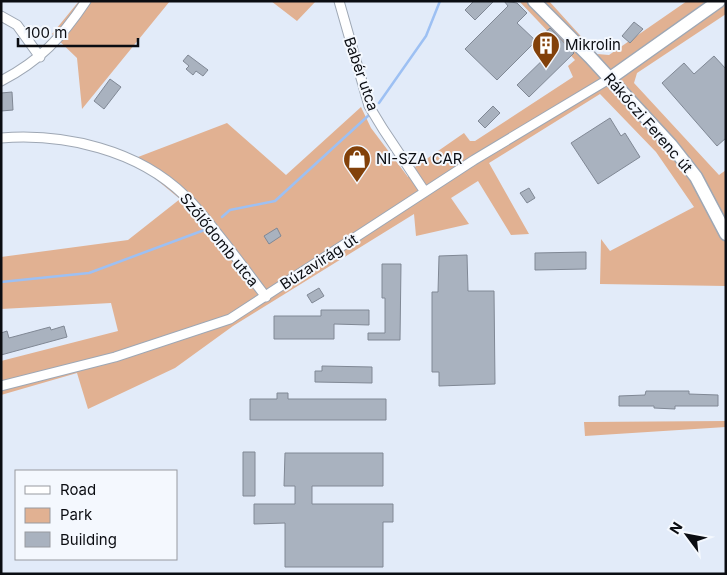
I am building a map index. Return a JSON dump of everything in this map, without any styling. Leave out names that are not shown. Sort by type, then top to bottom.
[{"type":"main road","name":"Rákóczi Ferenc út","points":[[534,1],[590,57],[662,135],[690,170],[709,200],[726,234]]},
{"type":"main road","points":[[609,79],[720,1]]},
{"type":"street","points":[[1,81],[23,70],[40,57],[65,32],[86,1]]},
{"type":"street","name":"Babér utca","points":[[339,1],[369,106],[425,192]]},
{"type":"street","points":[[1,16],[17,25],[40,57]]},
{"type":"street","name":"Búzavirág út","points":[[1,386],[89,364],[230,319],[474,160],[609,79]]},
{"type":"street","name":"Szőlődomb utca","points":[[1,138],[39,137],[77,142],[116,154],[146,167],[185,195],[200,211],[266,297]]},
{"type":"green space","points":[[79,1],[170,1],[82,109],[77,58],[52,34]]},
{"type":"green space","points":[[271,1],[316,1],[297,21]]},
{"type":"green space","points":[[519,1],[549,1],[597,54],[609,55],[687,1],[726,1],[726,14],[637,73],[634,83],[719,175],[726,170],[726,286],[600,284],[601,239],[610,251],[694,207],[656,152],[600,94],[489,163],[529,234],[511,235],[478,181],[451,198],[469,224],[416,236],[414,214],[233,326],[175,368],[88,409],[77,373],[1,395],[1,361],[118,331],[111,303],[1,309],[1,257],[128,240],[180,199],[146,171],[125,162],[227,123],[286,175],[361,107],[371,128],[408,177],[415,167],[464,133],[470,141],[475,141],[573,77],[568,66],[575,60]]},
{"type":"green space","points":[[726,421],[726,427],[585,436],[584,422]]},
{"type":"building","points":[[474,1],[494,1],[475,20],[465,10]]},
{"type":"building","points":[[504,1],[517,3],[527,13],[517,23],[536,41],[497,80],[465,49],[508,6]]},
{"type":"building","points":[[634,22],[643,29],[630,43],[622,36]]},
{"type":"building","name":"Mikrolin","points":[[550,28],[574,53],[529,97],[517,85],[553,50],[540,37]]},
{"type":"building","points":[[188,55],[208,70],[203,76],[196,71],[193,75],[186,69],[189,66],[183,61]]},
{"type":"building","points":[[714,56],[726,69],[726,138],[717,146],[662,83],[684,63],[694,74]]},
{"type":"building","points":[[110,79],[121,87],[104,109],[94,101]]},
{"type":"building","points":[[12,92],[13,110],[1,111],[1,93]]},
{"type":"building","points":[[493,106],[500,113],[485,128],[478,121]]},
{"type":"building","points":[[610,118],[621,136],[625,133],[640,157],[598,184],[571,143]]},
{"type":"building","points":[[529,188],[535,198],[527,203],[520,193]]},
{"type":"building","points":[[277,228],[281,236],[269,244],[264,236]]},
{"type":"building","points":[[586,252],[586,269],[535,270],[535,253]]},
{"type":"building","points":[[467,255],[468,291],[494,291],[495,384],[439,386],[439,372],[432,372],[432,292],[438,292],[439,256]]},
{"type":"building","points":[[382,264],[401,264],[400,340],[368,340],[368,333],[385,333],[385,298],[382,298]]},
{"type":"building","points":[[319,288],[324,296],[312,303],[307,295]]},
{"type":"building","points":[[321,310],[369,310],[369,325],[334,324],[334,339],[274,339],[274,316],[321,316]]},
{"type":"building","points":[[64,326],[67,337],[1,355],[1,333],[7,331],[9,338],[50,327],[51,330]]},
{"type":"building","points":[[322,366],[372,367],[372,383],[315,382],[315,371],[322,371]]},
{"type":"building","points":[[646,391],[689,391],[689,394],[718,395],[718,406],[675,406],[675,409],[654,408],[654,406],[619,406],[619,396],[645,395]]},
{"type":"building","points":[[277,393],[288,393],[288,399],[386,399],[386,420],[250,420],[250,399],[277,399]]},
{"type":"building","points":[[243,452],[255,452],[255,496],[243,496]]},
{"type":"building","points":[[285,453],[383,453],[383,486],[312,486],[312,504],[393,504],[393,522],[383,522],[383,567],[285,567],[285,523],[254,524],[254,504],[295,504],[295,486],[284,486]]},
{"type":"waterway","points":[[379,103],[426,36],[440,1]]},
{"type":"waterway","points":[[222,217],[230,210],[275,201],[369,115]]},
{"type":"waterway","points":[[1,282],[89,273],[207,229]]},
{"type":"place","name":"Mikrolin","points":[[546,69]]},
{"type":"place","name":"NI-SZA CAR","points":[[357,183]]}]
